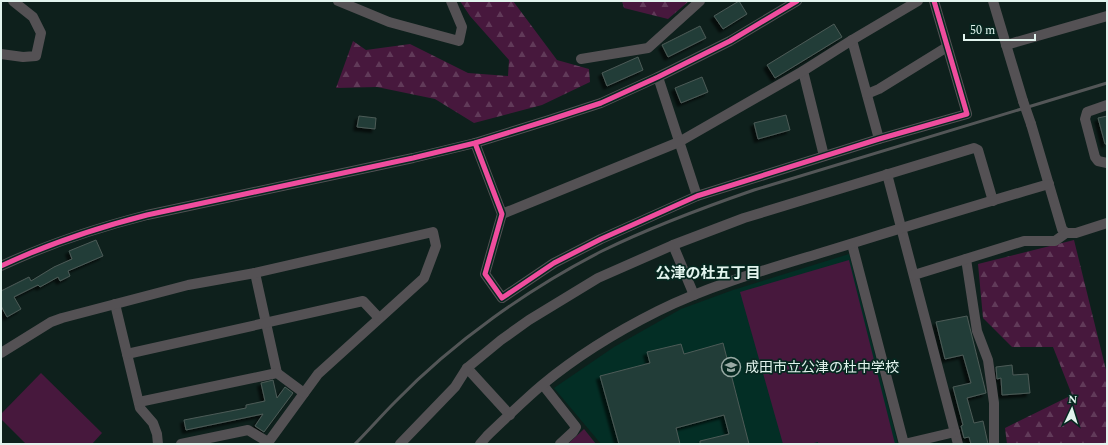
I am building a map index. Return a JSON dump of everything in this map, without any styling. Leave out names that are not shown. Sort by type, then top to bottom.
[{"type":"street","points":[[1,54],[23,57],[36,56],[41,33],[33,17],[14,1]]},
{"type":"street","points":[[338,1],[389,22],[459,41],[462,27],[451,1]]},
{"type":"street","points":[[581,59],[648,48],[700,1]]},
{"type":"street","points":[[1,266],[61,240],[146,215],[414,158],[475,143],[601,103],[658,77],[730,41],[797,1]]},
{"type":"street","points":[[502,214],[679,142],[803,71],[918,1]]},
{"type":"street","points":[[475,143],[502,214],[485,274],[502,298],[554,263],[653,215],[698,196],[879,138],[967,114],[934,1]]},
{"type":"street","points":[[993,1],[1062,229],[1066,233]]},
{"type":"street","points":[[1006,45],[1107,16]]},
{"type":"street","points":[[852,40],[879,138]]},
{"type":"street","points":[[867,94],[879,89],[947,47]]},
{"type":"street","points":[[803,71],[824,156]]},
{"type":"street","points":[[658,77],[698,196]]},
{"type":"street","points":[[1107,105],[1087,112],[1085,119],[1098,161],[1107,163]]},
{"type":"street","points":[[400,444],[455,387],[468,368],[501,340],[529,320],[598,278],[673,245],[744,218],[974,148],[978,150],[993,201]]},
{"type":"street","points":[[887,174],[958,444]]},
{"type":"street","points":[[480,444],[543,385],[599,345],[658,311],[719,285],[1049,184]]},
{"type":"street","points":[[914,275],[1024,242],[1055,241],[1066,233],[1076,233],[1107,223]]},
{"type":"street","points":[[1,353],[51,322],[62,318],[188,285],[255,273],[433,232],[436,246],[424,278],[318,374],[267,443],[248,430],[181,444]]},
{"type":"street","points":[[852,244],[904,444],[955,432]]},
{"type":"street","points":[[673,245],[694,295]]},
{"type":"street","points":[[966,259],[977,331],[988,360],[994,403],[994,444]]},
{"type":"street","points":[[255,273],[277,374],[304,393]]},
{"type":"street","points":[[127,354],[363,301],[379,318]]},
{"type":"street","points":[[115,304],[140,408],[153,423],[157,434],[158,444]]},
{"type":"street","points":[[468,368],[510,415]]},
{"type":"street","points":[[139,402],[277,374]]},
{"type":"street","points":[[543,385],[576,427],[573,432],[560,444]]},
{"type":"shaded area","name":"成田市立公津の杜中学校","points":[[849,254],[898,444],[601,444],[554,388],[614,347],[681,309],[733,290]]},
{"type":"green space","points":[[460,1],[513,1],[557,60],[589,69],[590,82],[542,105],[474,123],[435,99],[377,87],[336,88],[353,41],[366,50],[410,44],[468,73],[508,76],[509,60],[470,16]]},
{"type":"green space","points":[[622,1],[689,1],[668,19],[624,8]]},
{"type":"green space","points":[[1074,240],[1107,374],[1107,444],[1007,444],[1005,428],[1072,395],[1053,347],[1012,347],[983,318],[978,264]]},
{"type":"green space","points":[[849,260],[895,444],[818,444],[818,442],[810,444],[783,444],[740,292]]},
{"type":"green space","points":[[41,373],[102,433],[92,444],[26,444],[1,419],[1,414]]},
{"type":"green space","points":[[584,429],[596,444],[568,444]]},
{"type":"building","points":[[739,1],[747,14],[723,29],[714,16]]},
{"type":"building","points":[[834,24],[842,37],[775,78],[767,65]]},
{"type":"building","points":[[700,26],[706,38],[668,57],[662,45]]},
{"type":"building","points":[[638,57],[643,70],[607,86],[602,73]]},
{"type":"building","points":[[702,77],[708,92],[681,103],[675,88]]},
{"type":"building","points":[[786,115],[790,130],[758,139],[754,123]]},
{"type":"building","points":[[359,116],[376,118],[375,129],[357,127]]},
{"type":"building","points":[[1107,116],[1107,144],[1105,144],[1098,118]]},
{"type":"building","points":[[96,240],[103,256],[68,271],[70,276],[60,281],[58,277],[40,287],[38,285],[14,297],[21,309],[7,317],[1,306],[1,291],[29,277],[31,281],[54,267],[72,259],[69,251]]},
{"type":"building","points":[[967,316],[986,393],[967,398],[974,423],[983,421],[988,444],[971,444],[969,437],[964,438],[961,426],[963,425],[953,387],[971,383],[963,355],[945,359],[936,322]]},
{"type":"building","points":[[723,343],[749,444],[700,444],[700,441],[729,434],[724,415],[676,428],[680,444],[619,444],[600,376],[650,363],[647,352],[681,344],[684,354]]},
{"type":"building","points":[[1012,365],[1013,375],[1028,374],[1030,393],[1002,395],[1001,378],[997,379],[996,367]]},
{"type":"building","points":[[273,380],[277,398],[285,387],[293,393],[264,432],[255,426],[263,414],[186,430],[184,420],[246,408],[246,405],[265,401],[261,383]]},
{"type":"railway","points":[[355,444],[390,407],[441,358],[466,338],[492,318],[547,282],[602,251],[677,218],[754,190],[1107,83]]},
{"type":"cycle path","points":[[1,266],[54,244],[128,220],[413,158],[475,143],[601,103],[658,77],[730,41],[797,1]]},
{"type":"cycle path","points":[[475,143],[502,214],[485,274],[502,298],[554,263],[601,239],[697,196],[879,139],[967,114],[934,1]]},
{"type":"place","name":"成田市立公津の杜中学校","points":[[731,367]]},
{"type":"district","name":"公津の杜五丁目","points":[[708,273]]}]
